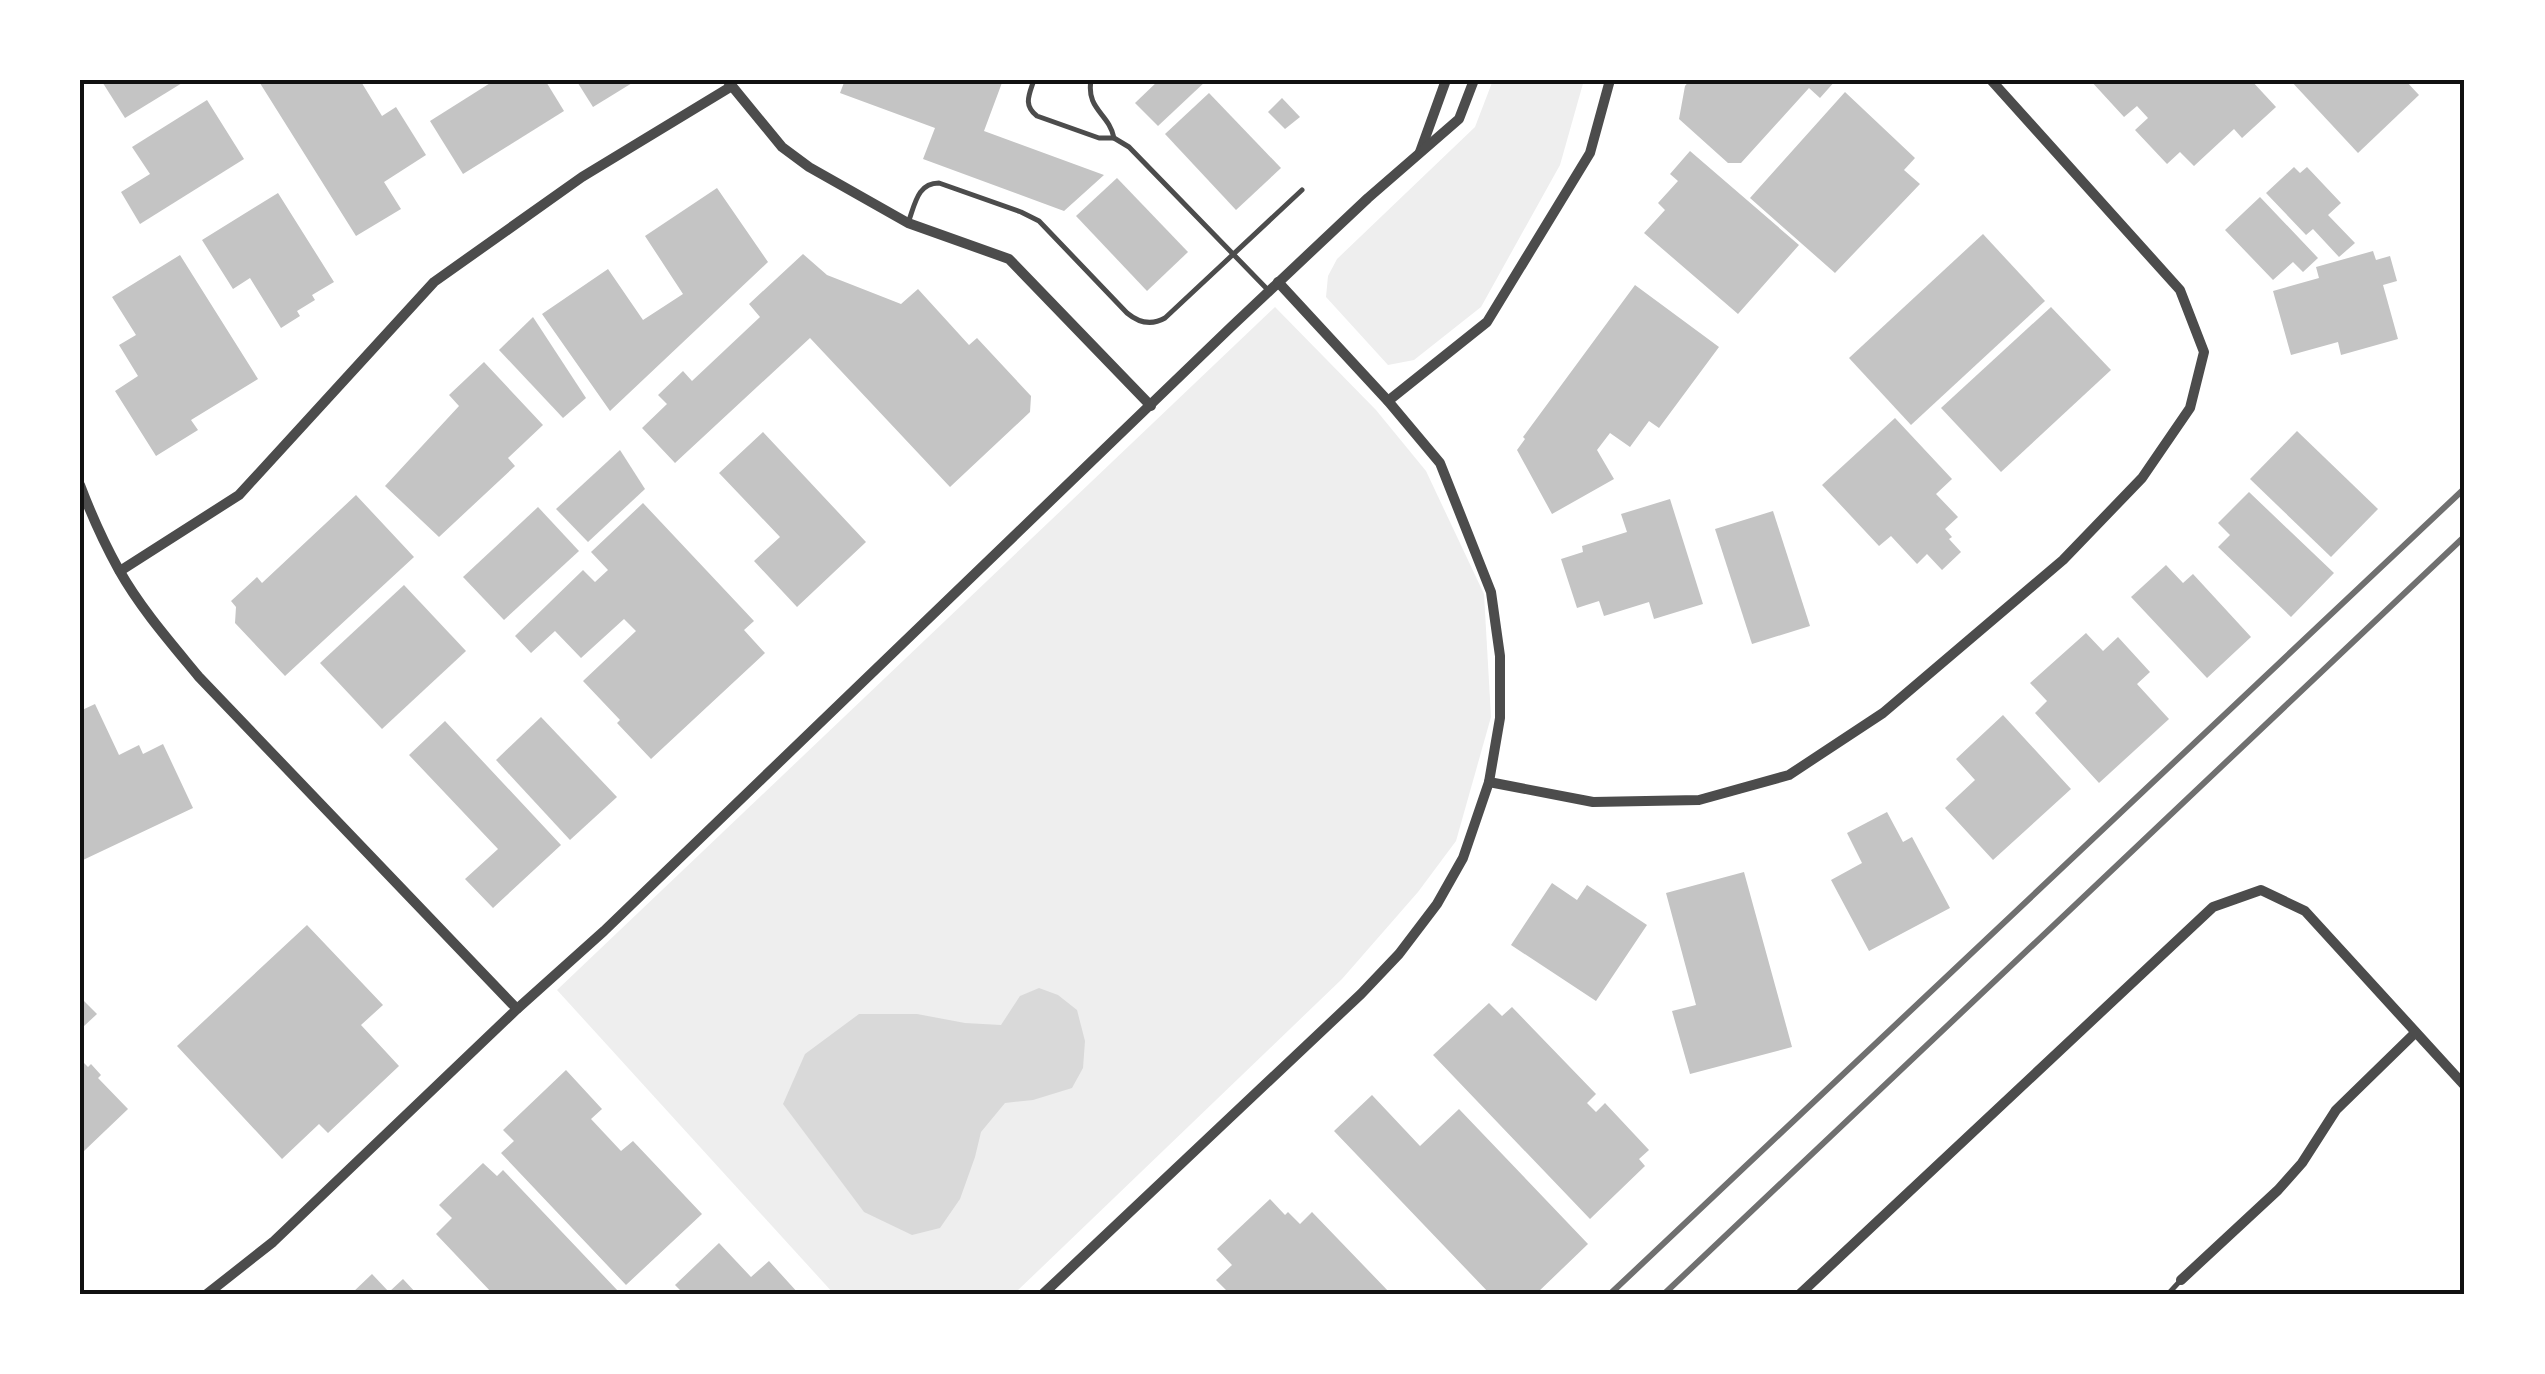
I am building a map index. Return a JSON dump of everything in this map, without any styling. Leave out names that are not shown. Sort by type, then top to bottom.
[{"type":"street","points":[[1420,153],[1446,80]]},
{"type":"street","points":[[207,1294],[273,1242],[604,931],[1274,286],[1459,118],[1474,80]]},
{"type":"street","points":[[1388,401],[1488,322],[1590,153],[1610,80]]},
{"type":"street","points":[[1489,782],[1593,802],[1664,801],[1699,800],[1789,775],[1883,713],[2062,560],[2142,478],[2190,408],[2204,352],[2180,290],[1990,80]]},
{"type":"street","points":[[120,571],[239,495],[434,282],[582,177],[730,83],[782,146],[809,166],[908,223],[1009,259],[1151,406]]},
{"type":"street","points":[[1042,1294],[1399,954],[1437,904],[1463,858],[1489,782],[1500,718],[1500,656],[1490,592],[1440,463],[1388,401],[1274,286]]},
{"type":"street","points":[[80,485],[120,571],[157,626],[199,676],[517,1009]]},
{"type":"street","points":[[1800,1294],[2212,907],[2261,890],[2305,911],[2465,1086]]},
{"type":"street","points":[[2181,1280],[2278,1190],[2302,1163],[2336,1110],[2415,1032]]},
{"type":"lane","points":[[1034,80],[1027,100],[1030,110],[1037,116],[1130,146],[1234,254],[1274,286]]},
{"type":"lane","points":[[1091,80],[1090,96],[1112,126],[1114,138]]},
{"type":"lane","points":[[908,223],[921,189],[930,183],[940,183],[1021,212],[1039,222],[1127,314],[1135,320],[1156,323],[1302,190]]},
{"type":"lane","points":[[2168,1294],[2181,1280]]},
{"type":"shaded area","points":[[1493,80],[1584,80],[1560,165],[1481,307],[1414,360],[1388,365],[1326,297],[1328,276],[1337,259],[1475,127]]},
{"type":"shaded area","points":[[1275,307],[1376,410],[1426,471],[1484,594],[1491,717],[1456,841],[1418,892],[1342,979],[1014,1294],[834,1294],[557,990]]},
{"type":"shaded area","points":[[1039,988],[1058,995],[1077,1010],[1085,1041],[1083,1068],[1072,1088],[1033,1100],[1005,1103],[981,1132],[960,1199],[940,1228],[912,1235],[864,1212],[783,1104],[805,1054],[859,1014],[917,1014],[1001,1025],[1020,996]]},
{"type":"building","points":[[101,80],[187,80],[125,118]]},
{"type":"building","points":[[258,80],[360,80],[382,116],[396,107],[426,155],[384,182],[401,209],[356,236]]},
{"type":"building","points":[[495,80],[545,80],[564,111],[463,174],[430,121]]},
{"type":"building","points":[[576,80],[637,80],[593,107]]},
{"type":"building","points":[[845,80],[1003,80],[984,131],[1104,175],[1064,211],[923,159],[935,128],[840,93]]},
{"type":"building","points":[[1159,80],[1207,80],[1158,126],[1135,103]]},
{"type":"building","points":[[1690,80],[1836,80],[1820,98],[1809,88],[1741,163],[1728,163],[1679,119],[1685,86]]},
{"type":"building","points":[[2090,80],[2251,80],[2276,107],[2242,138],[2234,129],[2194,166],[2180,152],[2167,164],[2135,130],[2148,118],[2137,106],[2124,117]]},
{"type":"building","points":[[2290,80],[2405,80],[2419,95],[2358,153]]},
{"type":"building","points":[[1845,92],[1915,158],[1904,170],[1920,184],[1835,273],[1750,198]]},
{"type":"building","points":[[1209,93],[1281,168],[1236,210],[1165,134]]},
{"type":"building","points":[[1282,98],[1300,117],[1285,129],[1268,112]]},
{"type":"building","points":[[207,100],[244,159],[140,224],[121,192],[150,174],[132,147]]},
{"type":"building","points":[[1690,151],[1799,245],[1738,314],[1644,233],[1665,210],[1658,203],[1678,181],[1670,174]]},
{"type":"building","points":[[2294,167],[2300,173],[2307,167],[2341,203],[2328,215],[2355,243],[2339,257],[2313,229],[2306,235],[2266,193]]},
{"type":"building","points":[[1117,178],[1188,252],[1147,291],[1076,216]]},
{"type":"building","points":[[717,188],[768,262],[610,411],[542,314],[608,269],[643,320],[683,294],[645,236]]},
{"type":"building","points":[[278,193],[334,282],[312,295],[315,300],[297,311],[300,316],[281,328],[250,278],[233,289],[202,240]]},
{"type":"building","points":[[2260,197],[2318,258],[2303,272],[2293,262],[2273,280],[2225,230]]},
{"type":"building","points":[[1983,234],[2045,301],[1911,425],[1849,358]]},
{"type":"building","points":[[2373,251],[2376,260],[2390,256],[2397,281],[2383,285],[2398,339],[2341,355],[2338,342],[2291,355],[2273,291],[2319,278],[2316,267]]},
{"type":"building","points":[[803,254],[827,275],[901,304],[918,289],[969,345],[977,338],[1031,396],[1030,412],[950,487],[810,338],[675,463],[642,428],[667,404],[658,395],[683,371],[692,381],[760,317],[749,304]]},
{"type":"building","points":[[180,255],[258,379],[191,420],[198,430],[156,456],[115,391],[138,376],[119,345],[136,335],[112,297]]},
{"type":"building","points":[[1635,285],[1719,347],[1659,428],[1649,421],[1630,447],[1610,433],[1597,450],[1614,479],[1552,514],[1517,450]]},
{"type":"building","points":[[2051,307],[2111,370],[2001,472],[1941,408]]},
{"type":"building","points":[[533,317],[586,398],[563,418],[499,350]]},
{"type":"building","points":[[484,362],[543,425],[508,458],[515,466],[439,537],[385,486],[459,406],[449,395]]},
{"type":"building","points":[[1895,418],[1952,479],[1936,494],[1958,517],[1945,529],[1961,552],[1942,570],[1927,554],[1917,564],[1891,536],[1879,546],[1822,485]]},
{"type":"building","points":[[2297,431],[2378,509],[2331,557],[2250,479]]},
{"type":"building","points":[[763,432],[866,542],[797,607],[754,561],[780,537],[719,473]]},
{"type":"building","points":[[620,450],[645,489],[588,542],[556,509]]},
{"type":"building","points":[[2249,492],[2334,573],[2291,617],[2218,547],[2230,535],[2218,523]]},
{"type":"building","points":[[356,495],[414,557],[285,676],[235,623],[236,607],[231,601],[257,577],[262,583]]},
{"type":"building","points":[[1670,499],[1703,604],[1654,619],[1649,602],[1604,616],[1599,601],[1577,608],[1561,559],[1583,552],[1582,546],[1627,532],[1621,514]]},
{"type":"building","points":[[643,503],[754,621],[744,630],[765,653],[651,759],[583,681],[636,631],[624,619],[581,658],[555,631],[531,653],[515,636],[583,570],[595,582],[608,570],[591,552]]},
{"type":"building","points":[[538,507],[579,551],[504,620],[463,577]]},
{"type":"building","points":[[1773,511],[1810,626],[1752,644],[1715,529]]},
{"type":"building","points":[[2166,565],[2183,583],[2193,574],[2251,637],[2207,678],[2131,597]]},
{"type":"building","points":[[404,585],[466,651],[382,729],[320,663]]},
{"type":"building","points":[[2086,633],[2103,651],[2118,637],[2150,672],[2137,684],[2169,719],[2099,783],[2035,713],[2047,701],[2030,683]]},
{"type":"building","points":[[95,704],[119,755],[139,745],[143,754],[163,744],[193,808],[83,860],[80,711]]},
{"type":"building","points":[[2003,715],[2071,789],[1993,860],[1945,808],[1975,780],[1956,759]]},
{"type":"building","points":[[541,717],[617,797],[570,840],[496,760]]},
{"type":"building","points":[[445,721],[561,845],[493,908],[465,879],[498,849],[409,755]]},
{"type":"building","points":[[1887,812],[1903,842],[1912,837],[1950,908],[1869,951],[1831,880],[1862,863],[1847,833]]},
{"type":"building","points":[[1744,872],[1792,1047],[1690,1074],[1672,1011],[1696,1005],[1666,893]]},
{"type":"building","points":[[1552,883],[1577,900],[1587,885],[1647,925],[1596,1001],[1511,945]]},
{"type":"building","points":[[307,925],[383,1005],[361,1025],[399,1066],[328,1133],[319,1124],[282,1159],[177,1046]]},
{"type":"building","points":[[80,997],[97,1014],[83,1027],[80,1025]]},
{"type":"building","points":[[1489,1003],[1502,1016],[1512,1007],[1596,1094],[1587,1103],[1596,1112],[1605,1103],[1649,1150],[1639,1159],[1645,1166],[1590,1219],[1433,1055]]},
{"type":"building","points":[[80,1059],[88,1067],[91,1064],[101,1075],[98,1078],[128,1109],[84,1151],[80,1147]]},
{"type":"building","points":[[566,1070],[602,1109],[591,1119],[621,1151],[633,1141],[702,1214],[626,1285],[501,1153],[514,1141],[503,1130]]},
{"type":"building","points":[[1372,1095],[1420,1146],[1459,1109],[1588,1244],[1536,1294],[1490,1294],[1334,1131]]},
{"type":"building","points":[[483,1163],[497,1176],[503,1170],[619,1292],[493,1294],[436,1234],[452,1218],[439,1205]]},
{"type":"building","points":[[1270,1199],[1300,1224],[1312,1212],[1391,1294],[1230,1294],[1216,1280],[1232,1265],[1217,1249]]},
{"type":"building","points":[[719,1243],[751,1277],[769,1261],[799,1294],[684,1294],[675,1285]]},
{"type":"building","points":[[372,1274],[389,1292],[403,1279],[417,1294],[351,1294]]},
{"type":"railway","points":[[1610,1294],[2465,488]]},
{"type":"railway","points":[[1664,1294],[2465,536]]}]
